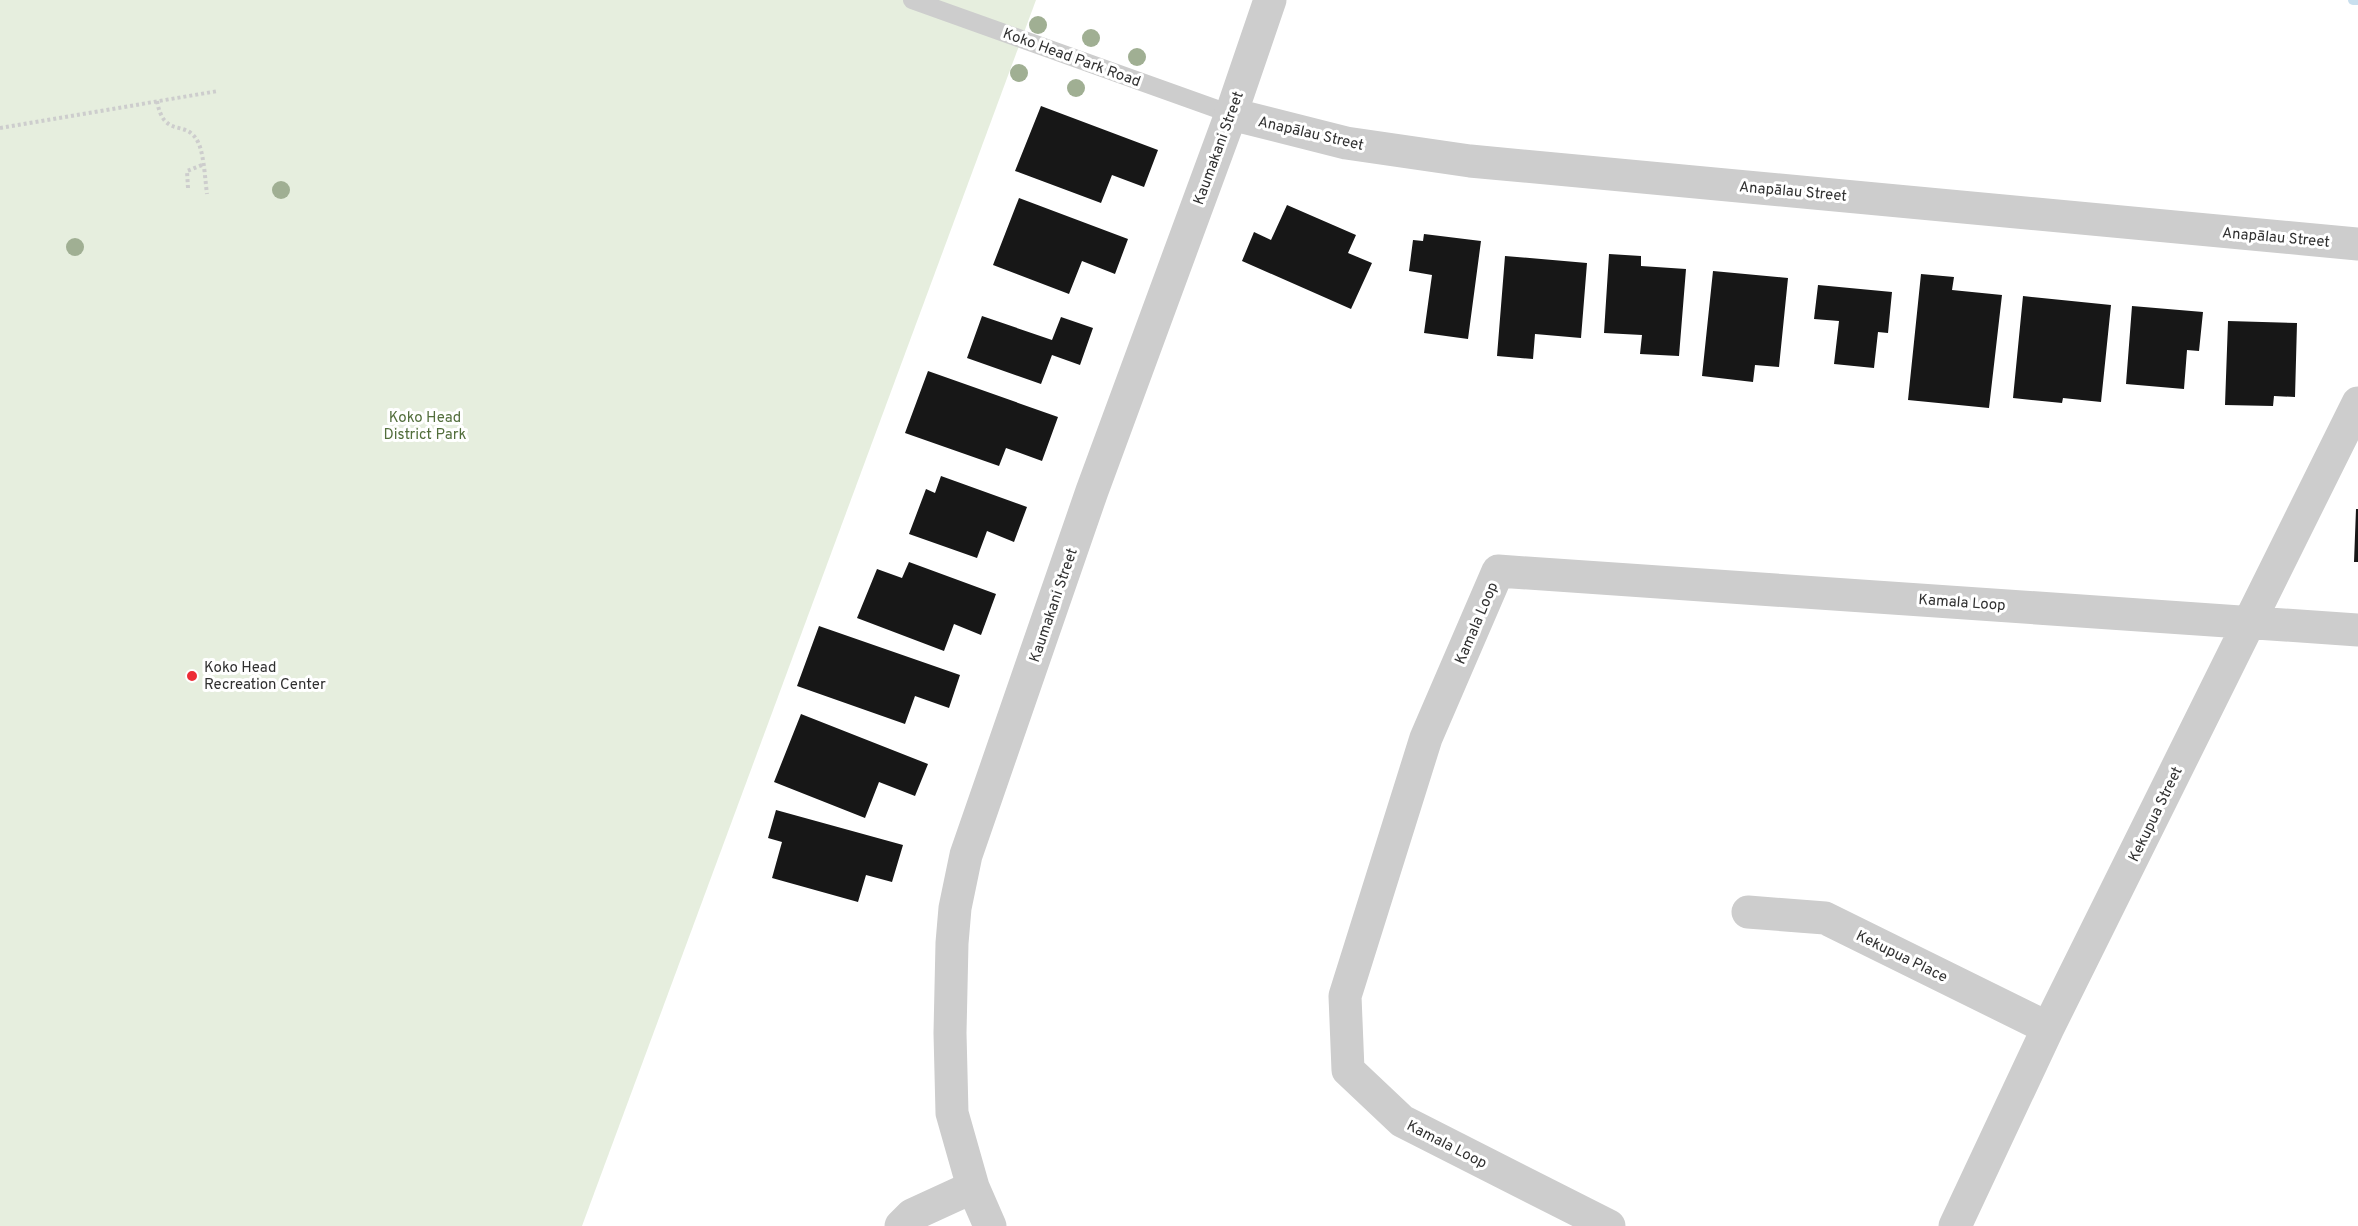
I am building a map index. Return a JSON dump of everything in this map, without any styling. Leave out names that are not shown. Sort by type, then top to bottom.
[{"type":"street","name":"Kaumakani Street","points":[[990,1226],[973,1187],[952,1113],[950,1044],[953,932],[955,908],[966,855],[1092,491],[1231,114],[1270,0]]},
{"type":"street","name":"Anapālau Street","points":[[1231,114],[1346,142],[1470,161],[2358,244]]},
{"type":"street","name":"Kekupua Street","points":[[1954,1226],[2048,1028],[2358,403]]},
{"type":"street","name":"Kamala Loop","points":[[1609,1226],[1402,1121],[1348,1070],[1345,996],[1426,738],[1498,571],[2251,621]]},
{"type":"street","points":[[2251,621],[2358,630]]},
{"type":"street","name":"Kekupua Place","points":[[1748,912],[1825,918],[2048,1028]]},
{"type":"street","points":[[901,1226],[912,1215],[973,1187]]},
{"type":"lane","name":"Koko Head Park Road","points":[[912,0],[1231,114]]},
{"type":"path","points":[[0,128],[218,91]]},
{"type":"path","points":[[157,101],[160,117],[165,122],[188,131],[199,143],[207,194]]},
{"type":"path","points":[[188,188],[188,171],[202,165]]},
{"type":"green space","name":"Koko Head District Park","points":[[0,0],[1036,0],[582,1226],[0,1226]]},
{"type":"building","points":[[1041,106],[1158,150],[1144,187],[1112,175],[1101,203],[1015,171]]},
{"type":"building","points":[[1019,198],[1128,239],[1115,274],[1082,261],[1069,294],[993,265]]},
{"type":"building","points":[[1287,205],[1356,235],[1348,253],[1372,263],[1351,309],[1242,261],[1254,232],[1271,240]]},
{"type":"building","points":[[1424,234],[1481,241],[1468,339],[1424,333],[1432,275],[1409,271],[1413,240],[1423,241]]},
{"type":"building","points":[[1609,254],[1641,256],[1641,266],[1686,269],[1679,356],[1640,354],[1642,335],[1604,333]]},
{"type":"building","points":[[1505,256],[1587,263],[1581,338],[1535,334],[1533,359],[1497,356]]},
{"type":"building","points":[[1713,271],[1788,278],[1779,367],[1755,365],[1753,382],[1702,376]]},
{"type":"building","points":[[1921,274],[1954,277],[1952,290],[2002,295],[1989,408],[1908,400]]},
{"type":"building","points":[[1818,285],[1892,292],[1888,333],[1878,332],[1874,368],[1834,364],[1839,321],[1814,319]]},
{"type":"building","points":[[2023,296],[2111,305],[2101,402],[2063,398],[2062,403],[2013,398]]},
{"type":"building","points":[[2132,306],[2203,312],[2199,351],[2187,350],[2184,389],[2126,384]]},
{"type":"building","points":[[982,316],[1052,340],[1061,317],[1093,328],[1080,365],[1052,355],[1041,384],[967,358]]},
{"type":"building","points":[[2228,321],[2297,323],[2295,397],[2274,396],[2273,406],[2225,405]]},
{"type":"building","points":[[928,371],[1058,417],[1042,461],[1006,448],[999,466],[905,433]]},
{"type":"building","points":[[941,476],[1027,507],[1014,542],[987,531],[977,558],[909,534],[926,489],[935,493]]},
{"type":"building","points":[[2356,509],[2358,509],[2358,562],[2354,562]]},
{"type":"building","points":[[909,562],[996,594],[981,635],[954,624],[944,651],[857,618],[877,569],[902,578]]},
{"type":"building","points":[[819,626],[960,675],[949,708],[915,696],[905,724],[797,686]]},
{"type":"building","points":[[801,714],[928,764],[915,796],[879,782],[865,818],[774,782]]},
{"type":"building","points":[[776,810],[903,845],[892,882],[866,875],[858,902],[772,878],[782,842],[768,838]]},
{"type":"waterway","points":[[2353,0],[2358,0]]},
{"type":"place","name":"Koko Head Recreation Center","points":[[192,676]]}]
